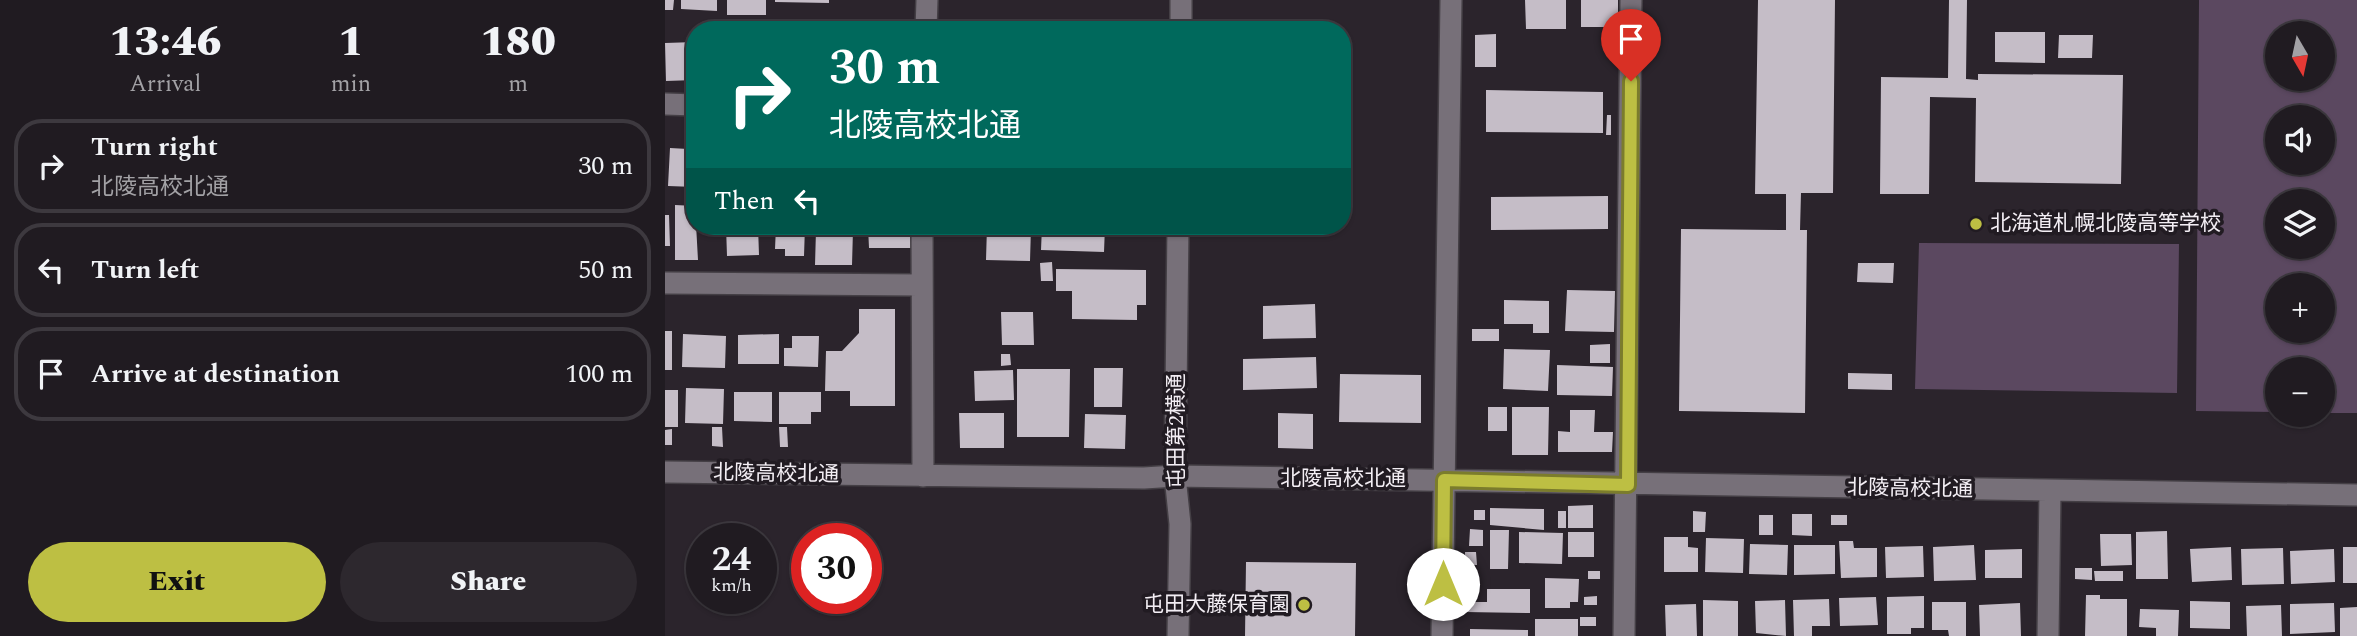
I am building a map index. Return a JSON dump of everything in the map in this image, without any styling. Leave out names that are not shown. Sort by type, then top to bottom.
[{"type":"street","points":[[926,21],[927,0]]},
{"type":"street","points":[[1181,0],[1181,21]]},
{"type":"street","points":[[1442,636],[1451,0]]},
{"type":"street","points":[[1624,636],[1628,485],[1631,0]]},
{"type":"street","points":[[665,104],[686,105]]},
{"type":"street","points":[[922,235],[923,476]]},
{"type":"street","name":"屯田第2横通","points":[[1178,235],[1175,476],[1180,524],[1178,636]]},
{"type":"street","points":[[665,283],[920,285]]},
{"type":"street","name":"北陵高校北通","points":[[665,472],[1175,476],[2357,495]]},
{"type":"street","points":[[2048,636],[2050,491]]},
{"type":"shaded area","points":[[2199,0],[2357,0],[2357,413],[2335,413],[2335,357],[2265,357],[2265,412],[2196,411]]},
{"type":"shaded area","points":[[1919,243],[2179,244],[2177,393],[1915,389]]},
{"type":"building","points":[[665,0],[674,0],[673,10],[665,10]]},
{"type":"building","points":[[681,0],[717,0],[717,11],[681,9]]},
{"type":"building","points":[[727,0],[766,0],[766,15],[727,15]]},
{"type":"building","points":[[829,0],[829,3],[775,2]]},
{"type":"building","points":[[1525,0],[1566,0],[1566,29],[1526,29]]},
{"type":"building","points":[[1581,0],[1618,0],[1618,27],[1581,27]]},
{"type":"building","points":[[1758,0],[1835,0],[1833,193],[1801,193],[1800,230],[1807,230],[1805,413],[1679,411],[1681,229],[1786,230],[1786,194],[1755,194]]},
{"type":"building","points":[[1949,0],[1967,0],[1966,79],[1978,80],[1978,74],[2123,75],[2121,184],[1975,182],[1976,98],[1930,97],[1929,194],[1880,194],[1881,77],[1948,78]]},
{"type":"building","points":[[1995,32],[2045,32],[2045,63],[1995,62]]},
{"type":"building","points":[[1496,34],[1496,67],[1475,67],[1475,35]]},
{"type":"building","points":[[2059,35],[2093,35],[2092,58],[2058,58]]},
{"type":"building","points":[[686,42],[686,80],[666,81],[665,43]]},
{"type":"building","points":[[1486,90],[1603,92],[1603,133],[1486,132]]},
{"type":"building","points":[[1607,115],[1611,115],[1611,135],[1606,135]]},
{"type":"building","points":[[670,148],[686,149],[686,187],[668,186]]},
{"type":"building","points":[[1608,196],[1608,229],[1491,230],[1491,197]]},
{"type":"building","points":[[675,205],[686,206],[686,235],[697,235],[698,260],[675,260]]},
{"type":"building","points":[[665,215],[669,215],[670,246],[665,246]]},
{"type":"building","points":[[726,235],[758,235],[759,255],[727,256]]},
{"type":"building","points":[[776,235],[805,235],[804,256],[785,256],[785,249],[775,249]]},
{"type":"building","points":[[816,235],[853,235],[852,265],[815,265]]},
{"type":"building","points":[[868,235],[915,235],[915,248],[869,248]]},
{"type":"building","points":[[987,235],[1031,235],[1030,261],[986,260]]},
{"type":"building","points":[[1042,235],[1105,235],[1104,252],[1041,250]]},
{"type":"building","points":[[1052,262],[1053,281],[1041,281],[1040,263]]},
{"type":"building","points":[[1858,263],[1894,263],[1893,283],[1857,282]]},
{"type":"building","points":[[1056,269],[1146,270],[1146,305],[1137,305],[1137,320],[1072,319],[1072,291],[1056,291]]},
{"type":"building","points":[[1567,290],[1615,291],[1614,332],[1565,331]]},
{"type":"building","points":[[1504,300],[1549,301],[1549,333],[1533,333],[1533,324],[1504,324]]},
{"type":"building","points":[[1315,304],[1316,338],[1263,339],[1263,306]]},
{"type":"building","points":[[859,309],[895,309],[895,406],[850,406],[850,391],[825,391],[826,351],[842,351],[859,333]]},
{"type":"building","points":[[1001,312],[1033,312],[1034,345],[1002,345]]},
{"type":"building","points":[[1472,329],[1499,329],[1499,341],[1472,341]]},
{"type":"building","points":[[665,331],[672,331],[672,370],[665,370]]},
{"type":"building","points":[[683,334],[726,336],[725,368],[682,367]]},
{"type":"building","points":[[779,334],[779,364],[738,364],[738,335]]},
{"type":"building","points":[[792,336],[819,336],[818,367],[784,366],[784,348],[792,348]]},
{"type":"building","points":[[1610,344],[1610,363],[1590,363],[1590,345]]},
{"type":"building","points":[[1504,349],[1550,350],[1548,391],[1503,389]]},
{"type":"building","points":[[1001,354],[1010,354],[1011,365],[1001,366]]},
{"type":"building","points":[[1316,357],[1317,388],[1243,390],[1243,359]]},
{"type":"building","points":[[1557,365],[1613,367],[1612,396],[1557,395]]},
{"type":"building","points":[[1094,368],[1123,368],[1122,407],[1094,407]]},
{"type":"building","points":[[1017,369],[1070,369],[1069,437],[1017,437]]},
{"type":"building","points":[[1013,370],[1014,400],[975,401],[974,371]]},
{"type":"building","points":[[1848,373],[1892,374],[1892,390],[1848,389]]},
{"type":"building","points":[[1340,374],[1421,375],[1421,423],[1339,422]]},
{"type":"building","points":[[686,388],[724,389],[723,424],[685,423]]},
{"type":"building","points":[[665,390],[678,390],[678,427],[665,427]]},
{"type":"building","points":[[734,392],[772,392],[772,422],[734,421]]},
{"type":"building","points":[[779,392],[821,392],[821,412],[811,412],[811,424],[779,424]]},
{"type":"building","points":[[1488,407],[1507,407],[1507,431],[1488,431]]},
{"type":"building","points":[[1512,407],[1549,407],[1548,455],[1512,455]]},
{"type":"building","points":[[1570,410],[1595,410],[1594,432],[1613,432],[1612,452],[1558,452],[1558,431],[1570,432]]},
{"type":"building","points":[[959,413],[1004,413],[1004,448],[960,448]]},
{"type":"building","points":[[1278,413],[1313,414],[1313,449],[1278,448]]},
{"type":"building","points":[[1085,414],[1126,415],[1125,449],[1084,448]]},
{"type":"building","points":[[712,427],[722,427],[723,447],[712,446]]},
{"type":"building","points":[[779,427],[787,427],[788,447],[780,447]]},
{"type":"building","points":[[672,429],[672,445],[665,445],[665,430]]},
{"type":"building","points":[[1593,505],[1593,528],[1568,528],[1568,506]]},
{"type":"building","points":[[1490,508],[1544,509],[1544,530],[1490,525]]},
{"type":"building","points":[[1474,510],[1485,510],[1485,520],[1474,520]]},
{"type":"building","points":[[1558,511],[1566,511],[1566,528],[1558,528]]},
{"type":"building","points":[[1693,511],[1706,512],[1705,532],[1693,532]]},
{"type":"building","points":[[1792,514],[1812,514],[1812,536],[1792,535]]},
{"type":"building","points":[[1759,515],[1773,515],[1773,535],[1759,535]]},
{"type":"building","points":[[1831,515],[1847,515],[1847,525],[1831,525]]},
{"type":"building","points":[[1470,529],[1483,530],[1483,546],[1469,546]]},
{"type":"building","points":[[1490,530],[1509,530],[1508,569],[1490,569]]},
{"type":"building","points":[[2167,531],[2168,579],[2136,579],[2136,532]]},
{"type":"building","points":[[1519,532],[1563,533],[1562,564],[1519,563]]},
{"type":"building","points":[[1568,532],[1594,532],[1594,557],[1568,557]]},
{"type":"building","points":[[2100,534],[2131,534],[2132,565],[2101,566]]},
{"type":"building","points":[[1664,537],[1688,537],[1688,547],[1698,548],[1698,572],[1664,572]]},
{"type":"building","points":[[1706,538],[1744,539],[1743,573],[1705,572]]},
{"type":"building","points":[[1839,541],[1853,541],[1854,548],[1877,548],[1877,577],[1841,578]]},
{"type":"building","points":[[1750,544],[1788,545],[1787,575],[1749,574]]},
{"type":"building","points":[[1794,545],[1835,545],[1835,574],[1794,575]]},
{"type":"building","points":[[1974,545],[1976,580],[1934,581],[1933,547]]},
{"type":"building","points":[[1923,546],[1924,577],[1886,578],[1885,547]]},
{"type":"building","points":[[2231,547],[2232,580],[2192,582],[2190,549]]},
{"type":"building","points":[[2343,547],[2357,547],[2357,583],[2343,583]]},
{"type":"building","points":[[2283,548],[2284,584],[2242,585],[2241,549]]},
{"type":"building","points":[[2022,549],[2022,578],[1985,578],[1985,550]]},
{"type":"building","points":[[2334,549],[2335,582],[2291,584],[2290,551]]},
{"type":"building","points":[[1465,552],[1476,552],[1477,565],[1465,565]]},
{"type":"building","points":[[1246,562],[1356,563],[1355,636],[1245,636]]},
{"type":"building","points":[[2075,568],[2092,568],[2092,580],[2075,579]]},
{"type":"building","points":[[1588,571],[1600,571],[1600,579],[1588,579]]},
{"type":"building","points":[[2094,571],[2123,571],[2123,581],[2095,581]]},
{"type":"building","points":[[1545,578],[1579,579],[1578,602],[1570,602],[1570,608],[1545,608]]},
{"type":"building","points":[[1487,589],[1530,589],[1530,613],[1465,612],[1465,602],[1487,602]]},
{"type":"building","points":[[2086,595],[2100,595],[2100,599],[2127,599],[2127,636],[2085,636]]},
{"type":"building","points":[[1597,596],[1597,605],[1584,605],[1584,597]]},
{"type":"building","points":[[1924,596],[1924,628],[1911,628],[1911,634],[1887,634],[1887,597]]},
{"type":"building","points":[[1876,597],[1878,625],[1840,626],[1839,598]]},
{"type":"building","points":[[1829,599],[1830,626],[1812,626],[1812,636],[1794,636],[1793,600]]},
{"type":"building","points":[[1703,600],[1738,601],[1738,636],[1703,636]]},
{"type":"building","points":[[1785,600],[1786,636],[1756,633],[1755,601]]},
{"type":"building","points":[[2190,601],[2230,602],[2230,629],[2190,628]]},
{"type":"building","points":[[1932,602],[1966,602],[1966,636],[1949,636],[1948,630],[1932,630]]},
{"type":"building","points":[[2020,603],[2021,636],[1980,636],[1979,605]]},
{"type":"building","points":[[2334,603],[2335,632],[2290,634],[2290,604]]},
{"type":"building","points":[[1696,604],[1697,636],[1666,636],[1665,605]]},
{"type":"building","points":[[2281,605],[2282,636],[2247,636],[2246,606]]},
{"type":"building","points":[[2357,607],[2357,636],[2340,636],[2340,608]]},
{"type":"building","points":[[2140,609],[2179,610],[2178,636],[2156,636],[2156,628],[2139,627]]},
{"type":"building","points":[[1580,617],[1596,617],[1596,626],[1580,626]]},
{"type":"building","points":[[1535,619],[1578,619],[1578,636],[1535,636]]},
{"type":"building","points":[[1470,629],[1528,630],[1528,636],[1470,636]]},
{"type":"place","name":"北海道札幌北陵高等学校","points":[[1976,224]]},
{"type":"place","name":"屯田大藤保育園","points":[[1304,605]]},
{"type":"route","points":[[1443,584],[1444,480],[1628,485],[1631,81]]}]
